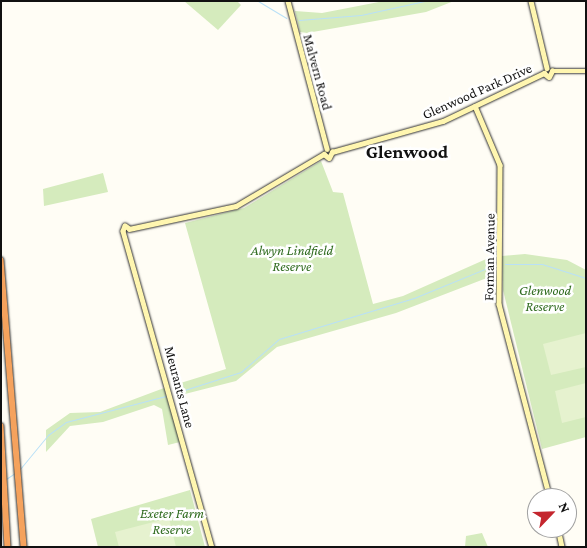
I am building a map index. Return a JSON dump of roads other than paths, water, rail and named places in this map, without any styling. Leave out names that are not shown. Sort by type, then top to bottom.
[{"type":"highway","points":[[1,260],[20,459],[24,547]]},
{"type":"highway","points":[[1,426],[5,469],[8,547]]},
{"type":"street","name":"Malvern Road","points":[[288,1],[325,152]]},
{"type":"street","points":[[531,1],[547,68],[544,73]]},
{"type":"street","points":[[547,68],[552,71]]},
{"type":"street","name":"Glenwood Park Drive","points":[[325,152],[329,158],[332,152],[439,123],[544,73],[549,77],[552,71],[586,71]]},
{"type":"street","name":"Forman Avenue","points":[[475,106],[499,160],[498,300],[547,488]]},
{"type":"street","points":[[325,152],[332,152]]},
{"type":"street","name":"Meurants Lane","points":[[212,547],[128,231],[236,206],[325,152]]},
{"type":"waterway","points":[[258,1],[286,18]]},
{"type":"waterway","points":[[299,20],[361,15],[424,1]]},
{"type":"waterway","points":[[505,264],[542,264],[586,278]]},
{"type":"waterway","points":[[175,393],[241,372],[279,339],[414,298],[492,266]]},
{"type":"waterway","points":[[20,469],[48,435],[66,422],[166,396]]},
{"type":"waterway","points":[[6,479],[15,473]]},
{"type":"district","name":"Glenwood","points":[[407,152]]},
{"type":"park label","name":"Alwyn Lindfield Reserve","points":[[292,258]]},
{"type":"park label","name":"Glenwood Reserve","points":[[545,298]]},
{"type":"park label","name":"Exeter Farm Reserve","points":[[172,522]]}]
